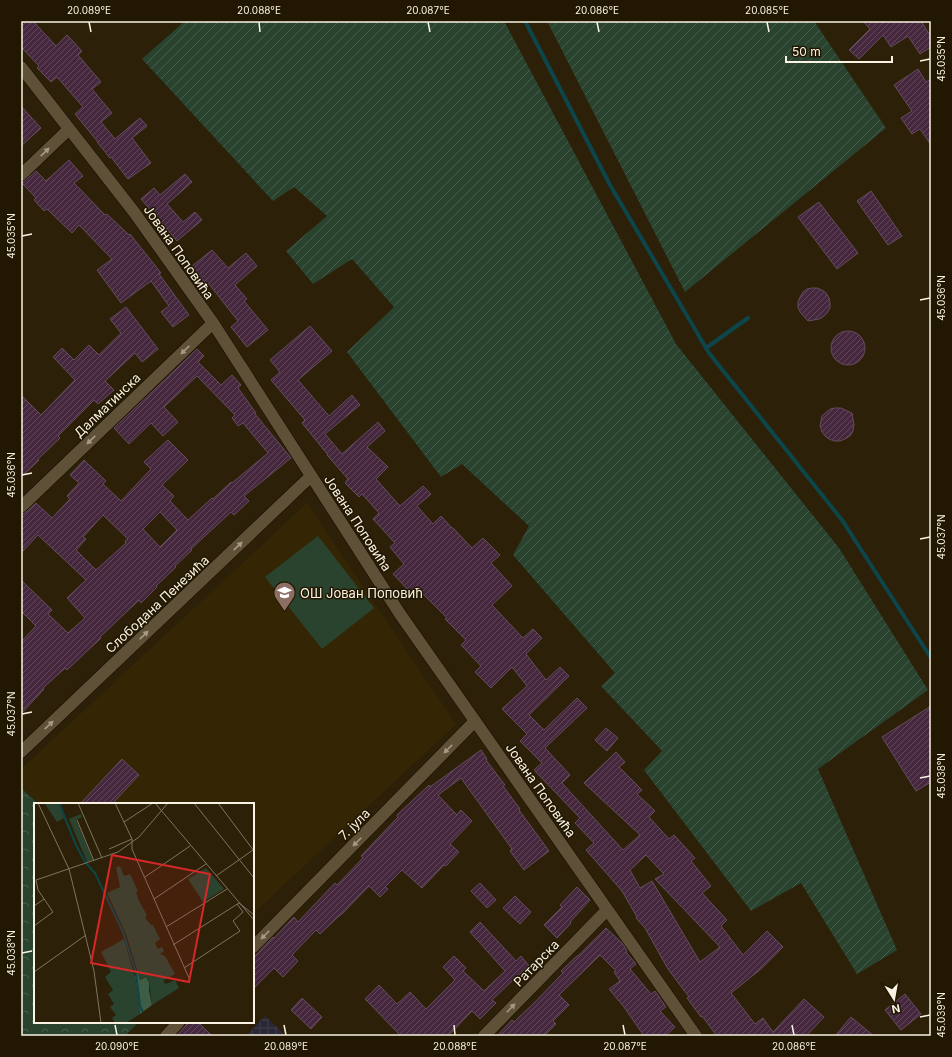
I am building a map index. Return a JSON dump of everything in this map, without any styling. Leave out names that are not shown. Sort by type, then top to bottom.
[{"type":"street","name":"Јована Поповића","points":[[21,67],[134,212],[213,323],[400,614],[696,1036]]},
{"type":"street","points":[[21,175],[69,128]]},
{"type":"street","name":"Далматинска","points":[[21,507],[213,323]]},
{"type":"street","name":"Слободана Пенезића","points":[[21,752],[311,476]]},
{"type":"street","name":"7. јула","points":[[254,946],[475,721]]},
{"type":"street","name":"Ратарска","points":[[484,1036],[607,910]]},
{"type":"street","points":[[166,1036],[179,1023]]},
{"type":"shaded area","name":"ОШ Јован Поповић","points":[[307,503],[456,724],[254,913],[254,803],[39,803],[21,788],[21,769]]},
{"type":"shaded area","points":[[265,1016],[286,1036],[246,1036]]},
{"type":"green space","points":[[185,21],[504,21],[676,344],[839,548],[928,690],[818,769],[897,950],[857,974],[801,883],[751,911],[644,770],[662,751],[601,686],[615,673],[513,555],[529,526],[462,464],[441,477],[347,352],[394,307],[352,259],[313,284],[286,251],[327,216],[294,187],[273,201],[142,59]]},
{"type":"green space","points":[[547,21],[814,21],[886,128],[685,292]]},
{"type":"green space","points":[[318,536],[374,608],[322,649],[265,577]]},
{"type":"green space","points":[[21,788],[38,803],[34,803],[34,1023],[138,1023],[125,1036],[21,1036]]},
{"type":"building","points":[[21,21],[33,21],[56,46],[67,35],[82,51],[78,55],[101,82],[92,89],[112,113],[101,122],[115,139],[140,118],[147,126],[132,138],[151,163],[128,179],[75,114],[83,107],[57,77],[51,82],[37,68],[39,66],[21,47]]},
{"type":"building","points":[[863,21],[921,21],[931,37],[931,47],[920,54],[908,36],[891,47],[883,35],[859,59],[849,50],[870,29]]},
{"type":"building","points":[[918,69],[926,82],[931,79],[931,145],[920,129],[912,134],[901,118],[912,111],[894,85]]},
{"type":"building","points":[[21,106],[41,128],[21,146]]},
{"type":"building","points":[[69,160],[83,176],[74,183],[105,215],[107,214],[129,235],[130,234],[161,273],[159,274],[189,315],[173,327],[161,312],[169,306],[151,281],[121,303],[97,270],[112,259],[79,225],[72,233],[47,209],[44,211],[34,200],[36,198],[22,183],[36,171],[46,181]]},
{"type":"building","points":[[185,174],[192,182],[167,204],[183,222],[195,212],[202,220],[177,241],[141,199],[154,188],[160,195]]},
{"type":"building","points":[[871,191],[902,236],[888,245],[857,201]]},
{"type":"building","points":[[819,202],[858,253],[837,269],[798,217]]},
{"type":"building","points":[[212,250],[228,268],[246,253],[257,266],[235,285],[247,299],[244,301],[268,330],[247,347],[231,327],[238,321],[209,284],[207,285],[191,267]]},
{"type":"building","points":[[812,288],[817,288],[826,293],[829,298],[830,308],[823,317],[808,321],[800,312],[798,302],[803,292]]},
{"type":"building","points":[[126,307],[158,349],[142,362],[135,353],[105,381],[114,390],[98,404],[94,400],[58,436],[60,438],[21,477],[21,395],[41,415],[75,380],[53,357],[62,348],[74,360],[89,345],[99,355],[121,333],[110,319]]},
{"type":"building","points":[[310,326],[332,351],[298,380],[329,416],[352,395],[360,405],[325,434],[342,454],[378,422],[385,431],[367,447],[388,467],[376,479],[400,506],[423,486],[431,494],[417,506],[433,524],[441,516],[472,548],[483,538],[500,555],[491,563],[512,586],[492,605],[523,638],[533,629],[542,638],[526,654],[546,680],[560,667],[569,676],[529,715],[544,730],[577,698],[587,708],[545,748],[570,775],[562,783],[623,850],[640,835],[584,783],[616,752],[625,762],[619,767],[642,790],[637,794],[655,811],[649,817],[669,839],[674,835],[695,858],[691,861],[711,886],[702,893],[727,920],[721,926],[743,955],[767,931],[783,947],[761,969],[731,993],[755,1024],[763,1018],[773,1032],[804,999],[824,1017],[806,1036],[717,1036],[702,1016],[701,1017],[687,998],[689,997],[668,969],[645,928],[636,918],[637,917],[622,891],[586,850],[594,843],[575,823],[580,818],[534,770],[542,763],[520,741],[527,734],[502,709],[527,686],[512,667],[491,688],[475,672],[481,666],[461,645],[466,640],[445,619],[447,618],[418,589],[412,594],[393,574],[404,564],[390,547],[395,543],[373,519],[379,513],[362,494],[359,497],[345,483],[348,479],[302,423],[305,420],[271,380],[280,372],[270,360]],"holes":[[[646,855],[664,874],[655,879],[720,947],[700,962],[652,881],[640,888],[630,870]]]},
{"type":"building","points":[[845,331],[851,331],[860,336],[864,342],[864,354],[860,360],[851,365],[845,365],[836,360],[831,351],[831,345],[836,336]]},
{"type":"building","points":[[197,349],[204,356],[198,362],[221,385],[232,375],[241,385],[238,388],[256,413],[255,414],[291,458],[244,496],[249,501],[234,515],[231,512],[191,549],[192,550],[141,603],[139,600],[67,670],[65,668],[43,688],[44,689],[21,714],[21,642],[36,626],[21,611],[21,580],[52,610],[48,614],[68,633],[85,618],[67,598],[86,580],[38,535],[21,553],[21,515],[36,503],[52,518],[70,499],[67,496],[79,483],[70,475],[84,460],[106,481],[103,484],[121,501],[151,469],[144,462],[168,440],[188,460],[162,485],[174,496],[170,501],[188,520],[231,482],[232,483],[268,453],[243,423],[238,426],[232,418],[235,415],[197,376],[164,407],[178,422],[163,436],[151,423],[129,444],[114,428]],"holes":[[[160,512],[177,530],[160,547],[143,529]],[[103,515],[128,539],[125,541],[126,543],[96,570],[76,550],[86,539],[83,537]]]},
{"type":"building","points":[[841,408],[852,413],[854,425],[850,436],[840,441],[834,441],[825,436],[820,426],[822,416],[830,409]]},
{"type":"building","points":[[931,706],[931,782],[916,791],[882,737]]},
{"type":"building","points":[[606,728],[618,738],[607,751],[595,740]]},
{"type":"building","points":[[481,750],[487,759],[486,760],[505,785],[503,786],[520,809],[519,810],[549,851],[524,870],[510,851],[512,849],[461,778],[438,795],[457,815],[461,810],[472,821],[450,844],[459,852],[446,866],[444,865],[422,888],[402,870],[385,887],[388,889],[380,897],[369,886],[320,934],[316,930],[292,955],[298,961],[283,977],[274,968],[254,988],[254,957],[294,917],[298,922],[335,883],[337,885],[363,858],[361,856],[398,817],[397,815],[429,785],[430,787]]},
{"type":"building","points":[[122,759],[139,775],[113,803],[81,803]]},
{"type":"building","points":[[480,883],[496,900],[487,908],[471,891]]},
{"type":"building","points":[[577,887],[590,900],[557,938],[544,925],[562,907],[560,905]]},
{"type":"building","points":[[515,896],[531,912],[520,924],[503,908]]},
{"type":"building","points":[[480,922],[516,961],[521,956],[529,966],[492,1000],[496,1003],[480,1019],[472,1011],[448,1036],[401,1036],[365,999],[379,985],[397,1004],[410,992],[426,1009],[455,980],[443,967],[454,956],[466,968],[463,971],[484,991],[505,971],[470,932]]},
{"type":"building","points":[[606,928],[623,944],[627,951],[626,952],[636,964],[630,969],[651,994],[655,991],[666,1007],[660,1011],[675,1027],[665,1036],[644,1036],[624,1007],[609,989],[620,981],[614,972],[616,971],[600,955],[559,995],[569,1005],[553,1021],[556,1024],[544,1036],[497,1036],[512,1020],[514,1022],[534,1003],[563,973],[561,971]]},
{"type":"building","points":[[905,994],[921,1014],[901,1030],[885,1010]]},
{"type":"building","points":[[302,998],[322,1017],[311,1029],[291,1010]]},
{"type":"building","points":[[851,1017],[874,1036],[835,1036]]},
{"type":"building","points":[[188,1023],[199,1023],[212,1036],[176,1036]]},
{"type":"waterway","points":[[525,21],[610,185],[709,353],[842,520],[931,658]]},
{"type":"waterway","points":[[706,348],[748,318]]},
{"type":"place","name":"ОШ Јован Поповић","points":[[285,612]]}]
